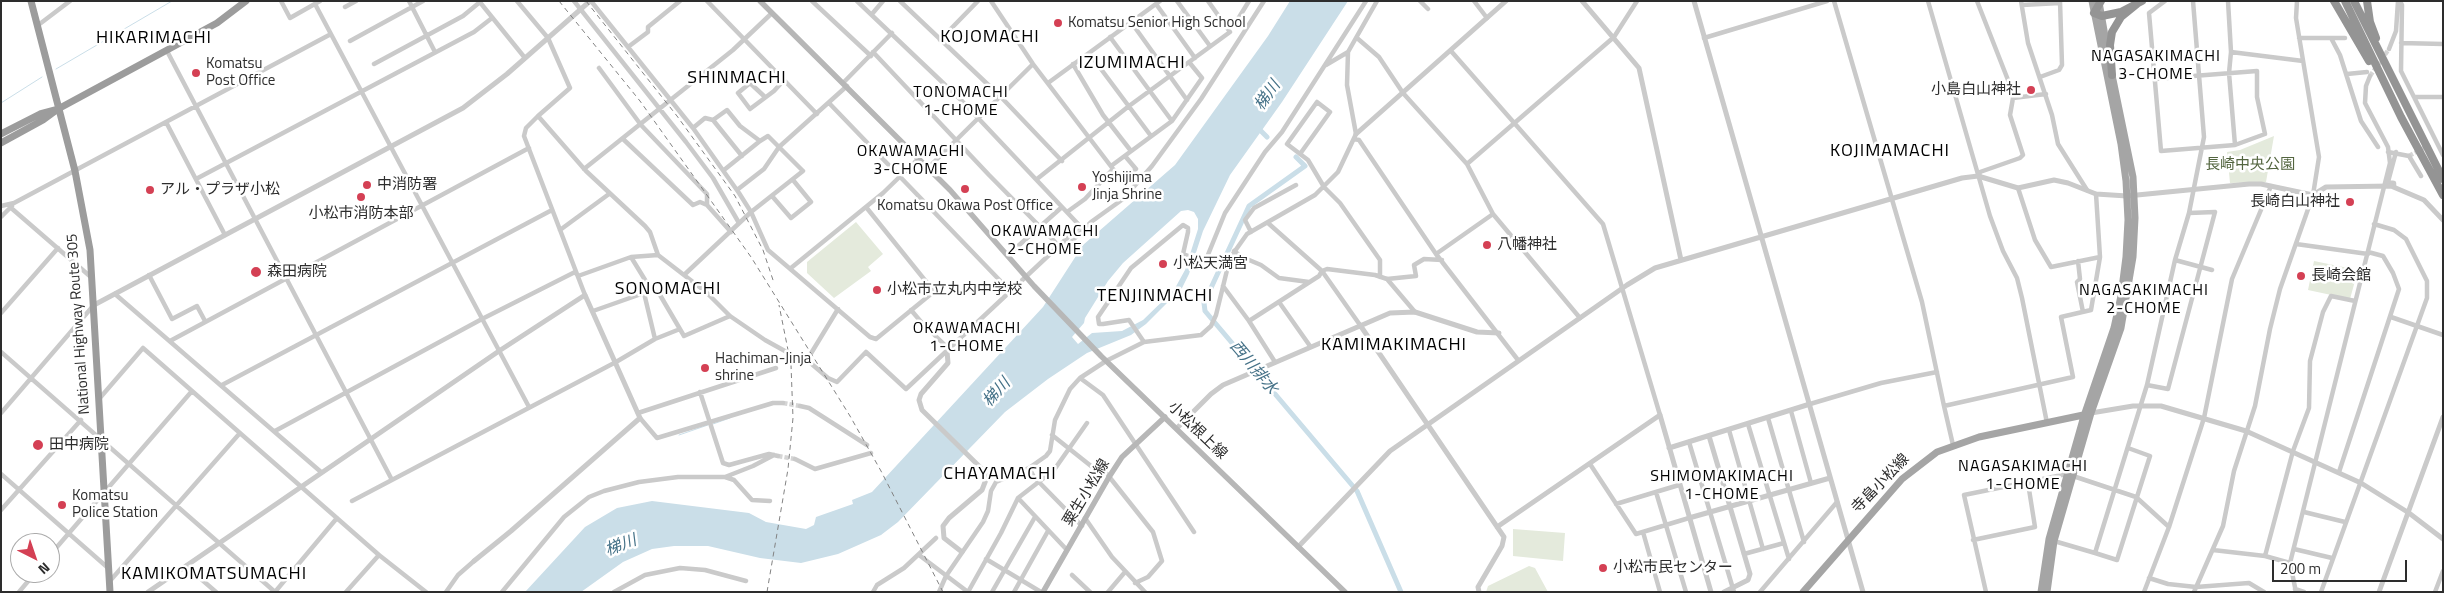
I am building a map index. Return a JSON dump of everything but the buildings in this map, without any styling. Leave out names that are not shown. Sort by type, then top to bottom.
[{"type":"highway","name":"National Highway Route 305","points":[[31,1],[75,171],[90,250],[107,567],[110,592]]},
{"type":"highway","points":[[1,143],[43,120],[58,109],[217,23],[246,1]]},
{"type":"highway","points":[[2334,1],[2401,117],[2443,195]]},
{"type":"highway","points":[[2346,1],[2401,117]]},
{"type":"highway","points":[[2354,1],[2443,179]]},
{"type":"highway","points":[[2367,1],[2370,22],[2382,53],[2435,165]]},
{"type":"highway","points":[[2100,3],[2098,15],[2113,14],[2139,3]]},
{"type":"highway","points":[[2112,74],[2110,45],[2112,32],[2121,17],[2139,3]]},
{"type":"highway","points":[[1,134],[40,114],[58,109]]},
{"type":"main road","name":"小松根上線","points":[[760,1],[928,168],[1034,286],[1104,359],[1345,592]]},
{"type":"main road","points":[[2047,592],[2054,541],[2070,475],[2087,414],[2121,328],[2133,256],[2131,196],[2126,139],[2098,15],[2092,1]]},
{"type":"main road","points":[[2098,15],[2131,196]]},
{"type":"main road","name":"寺畠小松線","points":[[1804,592],[1902,479],[1922,462],[1953,445],[2087,414]]},
{"type":"main road","name":"粟生小松線","points":[[1042,592],[1122,457],[1165,417]]},
{"type":"main road","points":[[2041,592],[2049,540],[2070,475]]},
{"type":"street","points":[[37,26],[70,1]]},
{"type":"street","points":[[282,2],[290,18],[320,1]]},
{"type":"street","points":[[345,7],[356,1]]},
{"type":"street","points":[[409,1],[435,52]]},
{"type":"street","points":[[350,41],[424,1]]},
{"type":"street","points":[[516,1],[548,38],[570,88],[538,116],[525,133],[529,148],[585,295],[639,415],[657,438],[773,403],[782,403]]},
{"type":"street","points":[[574,1],[713,178],[740,223]]},
{"type":"street","points":[[1,413],[94,305],[463,108],[591,1],[693,128],[724,170],[751,212],[768,250],[870,338],[876,338],[931,294],[932,289],[866,207]]},
{"type":"street","points":[[628,48],[648,32],[648,27],[680,1]]},
{"type":"street","points":[[707,1],[818,114]]},
{"type":"street","points":[[812,1],[872,54],[957,139],[1060,247]]},
{"type":"street","points":[[858,1],[978,118],[1080,226]]},
{"type":"street","points":[[872,14],[883,1]]},
{"type":"street","points":[[900,1],[1000,96],[1062,161]]},
{"type":"street","points":[[940,40],[978,1]]},
{"type":"street","points":[[991,1],[1034,64],[1089,139],[1122,180],[1136,169],[1125,156]]},
{"type":"street","points":[[1177,1],[1210,46]]},
{"type":"street","points":[[1037,179],[1129,106],[1230,32],[1208,1]]},
{"type":"street","points":[[1228,29],[1238,19],[1249,1]]},
{"type":"street","points":[[538,116],[584,169],[650,232],[658,255],[684,275],[730,316],[765,340],[803,361],[807,360],[828,378],[837,382],[866,352],[906,388],[1060,247],[1080,226],[1099,216],[1123,199],[1171,141],[1264,1]]},
{"type":"street","points":[[1144,342],[1129,320],[1099,324],[1098,317],[1131,268],[1183,225],[1188,228],[1188,232],[1183,254],[1205,262],[1224,213],[1265,152],[1282,132],[1366,1]]},
{"type":"street","points":[[1324,66],[1348,52],[1377,1]]},
{"type":"street","points":[[1420,1],[1428,9]]},
{"type":"street","points":[[1474,1],[1488,18]]},
{"type":"street","points":[[939,592],[946,576],[983,522],[988,511],[991,491],[996,482],[1029,468],[1050,451],[1052,435],[1061,406],[1070,389],[1080,378],[1104,359],[1144,342],[1201,335],[1211,326],[1216,315],[1230,258],[1251,232],[1324,187],[1338,172],[1355,136],[1506,1]]},
{"type":"street","points":[[1582,1],[1639,68],[1681,260]]},
{"type":"street","points":[[1467,164],[1614,37],[1637,1]]},
{"type":"street","points":[[1694,1],[1863,592]]},
{"type":"street","points":[[1704,38],[1827,1]]},
{"type":"street","points":[[1834,1],[1922,302],[1953,445]]},
{"type":"street","points":[[1928,1],[1978,176],[2003,251],[2017,278],[2047,423]]},
{"type":"street","points":[[1976,1],[2008,80],[2013,98],[2010,115],[2023,155],[2020,158],[1980,172],[1978,176]]},
{"type":"street","points":[[2155,78],[2257,71],[2257,97],[2266,131],[2265,134],[2235,145],[2160,151],[2149,13],[2165,1]]},
{"type":"street","points":[[2095,553],[2147,386],[2175,260],[2190,213],[2204,137],[2194,1]]},
{"type":"street","points":[[2228,1],[2235,145]]},
{"type":"street","points":[[2195,589],[2223,526],[2234,471],[2255,406],[2278,297],[2313,195],[2319,157],[2296,18],[2297,1]]},
{"type":"street","points":[[2399,1],[2402,5],[2401,71],[2443,155]]},
{"type":"street","points":[[2389,48],[2396,31],[2399,1]]},
{"type":"street","points":[[374,64],[463,16],[479,2],[525,58]]},
{"type":"street","points":[[1048,83],[1158,2],[1195,58]]},
{"type":"street","points":[[2040,77],[2059,70],[2062,65],[2060,2],[2022,3],[2028,43],[2040,77],[2046,94],[2058,144],[2087,190]]},
{"type":"street","points":[[315,4],[529,407]]},
{"type":"street","points":[[584,169],[745,40],[772,13]]},
{"type":"street","points":[[196,180],[474,32],[492,18]]},
{"type":"street","points":[[1131,22],[1187,100]]},
{"type":"street","points":[[737,190],[764,169],[779,147],[829,103],[892,33]]},
{"type":"street","points":[[1,206],[14,203],[332,34]]},
{"type":"street","points":[[1110,37],[1172,121]]},
{"type":"street","points":[[1357,38],[1379,57],[1403,93],[1467,164],[1493,214],[1580,318]]},
{"type":"street","points":[[2299,38],[2345,38]]},
{"type":"street","points":[[2331,38],[2347,74],[2361,121],[2378,146]]},
{"type":"street","points":[[2401,44],[2443,44]]},
{"type":"street","points":[[1451,50],[1603,224],[1711,592]]},
{"type":"street","points":[[167,51],[392,480]]},
{"type":"street","points":[[1348,52],[1347,84],[1355,136],[1436,254],[1518,360]]},
{"type":"street","points":[[2231,52],[2303,61]]},
{"type":"street","points":[[1089,53],[1151,136]]},
{"type":"street","points":[[1068,212],[1086,199],[1112,168],[1125,156],[1172,121],[1202,78],[1189,62]]},
{"type":"street","points":[[928,168],[1034,64]]},
{"type":"street","points":[[1073,64],[1108,123],[1131,151]]},
{"type":"street","points":[[599,68],[641,125],[707,194],[707,205]]},
{"type":"street","points":[[2304,592],[2296,590],[2290,563],[2390,163],[2388,147],[2365,103],[2368,74],[2347,74]]},
{"type":"street","points":[[765,98],[750,82],[738,93],[750,109],[765,98],[784,80]]},
{"type":"street","points":[[2013,98],[2046,94]]},
{"type":"street","points":[[2414,97],[2443,98]]},
{"type":"street","points":[[1300,154],[1330,112],[1316,102],[1286,144],[1308,160],[1324,187],[1340,203],[1380,260],[1380,277]]},
{"type":"street","points":[[829,103],[1011,292]]},
{"type":"street","points":[[713,120],[727,110],[740,126],[760,141]]},
{"type":"street","points":[[693,128],[705,118],[713,120],[742,156]]},
{"type":"street","points":[[166,122],[225,235]]},
{"type":"street","points":[[684,275],[751,212],[803,171],[768,136],[724,170]]},
{"type":"street","points":[[623,139],[693,205],[700,202],[707,205],[731,232]]},
{"type":"street","points":[[2431,144],[2437,141]]},
{"type":"street","points":[[170,340],[529,148]]},
{"type":"street","points":[[2388,152],[2409,156],[2421,176]]},
{"type":"street","points":[[2394,188],[2394,183],[2388,182],[2396,152]]},
{"type":"street","points":[[791,268],[866,207],[918,158]]},
{"type":"street","points":[[1298,547],[1390,451],[1518,360],[1655,268],[1962,178],[1978,176],[2018,188],[2054,180],[2096,194],[2131,196],[2249,184],[2272,186],[2313,195],[2326,187],[2384,187],[2394,188],[2424,200],[2443,220]]},
{"type":"street","points":[[772,196],[791,218],[811,202],[793,180]]},
{"type":"street","points":[[1251,232],[1245,220],[1254,208],[1296,185]]},
{"type":"street","points":[[2144,592],[2169,527],[2204,418],[2232,279],[2272,186]]},
{"type":"street","points":[[2018,188],[2035,240],[2050,267],[2100,257]]},
{"type":"street","points":[[560,230],[609,194]]},
{"type":"street","points":[[1944,406],[2073,377],[2061,317],[2091,310],[2100,257],[2096,194]]},
{"type":"street","points":[[1,218],[14,203]]},
{"type":"street","points":[[1008,256],[1062,207]]},
{"type":"street","points":[[10,208],[92,278]]},
{"type":"street","points":[[222,385],[552,210]]},
{"type":"street","points":[[2147,386],[2168,389],[2215,212],[2190,213]]},
{"type":"street","points":[[1436,254],[1493,214]]},
{"type":"street","points":[[1065,242],[1070,243],[1099,216]]},
{"type":"street","points":[[1268,223],[1322,272],[1428,423],[1504,537],[1502,546],[1478,587],[1479,592]]},
{"type":"street","points":[[2321,592],[2427,298],[2428,281],[2406,239],[2394,230],[2374,224]]},
{"type":"street","points":[[2296,244],[2383,256],[2393,273],[2399,289],[2339,472]]},
{"type":"street","points":[[1,313],[58,248]]},
{"type":"street","points":[[1234,251],[1242,258],[1261,265],[1279,278],[1310,282]]},
{"type":"street","points":[[578,276],[631,256],[658,255]]},
{"type":"street","points":[[631,256],[650,288],[660,295],[684,336],[730,316]]},
{"type":"street","points":[[1388,280],[1416,276],[1414,265],[1424,260],[1442,260]]},
{"type":"street","points":[[2175,260],[2212,270]]},
{"type":"street","points":[[2078,261],[2080,279],[2077,282],[2083,312]]},
{"type":"street","points":[[1249,321],[1327,269],[1380,277],[1388,280],[1416,312]]},
{"type":"street","points":[[275,431],[482,319],[575,272],[578,276]]},
{"type":"street","points":[[149,275],[172,319],[197,306],[205,321]]},
{"type":"street","points":[[1223,286],[1249,321],[1275,362]]},
{"type":"street","points":[[593,311],[650,288]]},
{"type":"street","points":[[644,292],[655,339]]},
{"type":"street","points":[[115,294],[321,472]]},
{"type":"street","points":[[148,592],[303,487],[321,472],[499,350],[585,295]]},
{"type":"street","points":[[2265,556],[2293,451],[2309,408],[2310,361],[2323,312],[2331,296],[2355,302]]},
{"type":"street","points":[[1279,302],[1310,346]]},
{"type":"street","points":[[807,360],[838,309]]},
{"type":"street","points":[[912,310],[948,350],[948,362],[924,390],[919,400],[924,412],[981,468],[986,477],[982,490],[943,526],[944,538],[962,552]]},
{"type":"street","points":[[1177,428],[1211,394],[1261,368],[1390,313],[1416,312],[1477,332],[1499,333]]},
{"type":"street","points":[[2390,317],[2443,336]]},
{"type":"street","points":[[352,501],[616,362],[655,339],[680,329]]},
{"type":"street","points":[[99,400],[143,348],[379,555],[426,592]]},
{"type":"street","points":[[1,352],[81,420],[275,592],[337,518]]},
{"type":"street","points":[[446,592],[458,575],[512,532],[639,415],[700,392],[776,368]]},
{"type":"street","points":[[1669,448],[1881,383],[1937,372]]},
{"type":"street","points":[[1080,378],[1103,395],[1194,532]]},
{"type":"street","points":[[60,543],[192,391]]},
{"type":"street","points":[[700,392],[723,463],[728,465],[769,454],[776,455],[725,477]]},
{"type":"street","points":[[800,406],[809,408],[867,445]]},
{"type":"street","points":[[2087,414],[2141,406],[2161,406],[2246,432],[2316,461],[2361,483],[2409,513],[2443,539]]},
{"type":"street","points":[[1791,411],[1811,483]]},
{"type":"street","points":[[1497,528],[1660,415]]},
{"type":"street","points":[[2379,592],[2443,417]]},
{"type":"street","points":[[1768,418],[1804,542]]},
{"type":"street","points":[[1,510],[81,420]]},
{"type":"street","points":[[919,555],[968,592],[1018,498],[1054,470],[1087,423]]},
{"type":"street","points":[[1748,424],[1789,559]]},
{"type":"street","points":[[1729,430],[1763,549]]},
{"type":"street","points":[[109,582],[240,433]]},
{"type":"street","points":[[1052,435],[1091,466],[1097,467],[1109,476],[1153,532],[1162,561],[1148,576],[1136,583]]},
{"type":"street","points":[[1709,436],[1750,574],[1748,580],[1733,590],[1724,592]]},
{"type":"street","points":[[1689,442],[1733,590]]},
{"type":"street","points":[[2054,541],[2117,560],[2150,456],[2128,448]]},
{"type":"street","points":[[796,459],[815,469],[871,453]]},
{"type":"street","points":[[1590,464],[1636,534],[1830,478]]},
{"type":"street","points":[[1029,468],[1039,482],[1082,526]]},
{"type":"street","points":[[1,474],[107,567]]},
{"type":"street","points":[[1986,592],[1964,495],[2070,475],[2136,497],[2169,527]]},
{"type":"street","points":[[502,592],[550,532],[564,517],[589,497],[639,482],[678,477],[725,477],[734,480],[752,500],[770,501]]},
{"type":"street","points":[[1973,540],[2036,528],[2028,483]]},
{"type":"street","points":[[1616,504],[1680,485]]},
{"type":"street","points":[[1656,492],[1686,592]]},
{"type":"street","points":[[1018,498],[1067,550]]},
{"type":"street","points":[[1760,592],[1837,502]]},
{"type":"street","points":[[2304,512],[2345,522]]},
{"type":"street","points":[[992,592],[1035,516]]},
{"type":"street","points":[[1086,518],[1125,572],[1145,592]]},
{"type":"street","points":[[1014,592],[1048,531]]},
{"type":"street","points":[[1642,532],[1660,592]]},
{"type":"street","points":[[873,592],[877,585],[904,568],[936,538]]},
{"type":"street","points":[[1744,554],[1784,543]]},
{"type":"street","points":[[2294,549],[2332,558]]},
{"type":"street","points":[[2213,550],[2265,556],[2290,563]]},
{"type":"street","points":[[346,592],[379,555]]},
{"type":"street","points":[[986,559],[1042,592]]},
{"type":"street","points":[[186,566],[216,592]]},
{"type":"street","points":[[614,592],[645,575],[680,568],[705,570],[746,581]]},
{"type":"street","points":[[2435,592],[2443,571]]},
{"type":"street","points":[[1108,592],[1125,572]]},
{"type":"street","points":[[1072,575],[1090,592]]},
{"type":"street","points":[[2149,578],[2195,589],[2249,583],[2264,592]]},
{"type":"green space","name":"長崎中央公園","points":[[2274,136],[2266,182],[2230,183],[2227,152],[2240,150]]},
{"type":"green space","points":[[856,222],[883,254],[868,267],[871,271],[834,298],[807,273],[807,262]]},
{"type":"green space","points":[[2314,261],[2358,270],[2350,299],[2308,290]]},
{"type":"green space","points":[[1513,529],[1565,533],[1563,561],[1513,556]]},
{"type":"green space","points":[[1529,566],[1535,568],[1548,592],[1486,592],[1488,586]]},
{"type":"water","name":"梯川","points":[[1290,1],[1348,1],[1282,102],[1230,175],[1203,231],[1189,274],[1182,288],[1146,324],[1131,335],[1087,353],[1048,379],[1005,412],[898,522],[881,535],[838,554],[801,563],[760,558],[708,546],[674,546],[652,549],[623,562],[581,592],[525,592],[585,527],[617,508],[652,501],[749,513],[766,522],[806,529],[814,525],[816,517],[853,504],[852,500],[872,492],[1043,307],[1083,245],[1175,165],[1268,36]],"holes":[[[1188,210],[1194,212],[1198,219],[1198,229],[1185,270],[1174,290],[1143,320],[1122,331],[1092,333],[1078,344],[1072,337],[1084,323],[1085,318],[1108,281],[1123,263],[1181,211]]]},
{"type":"waterway","points":[[56,69],[172,1]]},
{"type":"waterway","points":[[1,103],[42,77]]},
{"type":"waterway","name":"西川排水","points":[[1257,127],[1267,137]]},
{"type":"waterway","name":"西川排水","points":[[1296,157],[1305,166],[1249,206],[1204,303],[1205,311],[1357,491],[1401,592]]},
{"type":"waterway","points":[[713,424],[730,418]]},
{"type":"waterway","points":[[679,435],[708,425]]},
{"type":"tunnel","points":[[2370,76],[2389,49]]},
{"type":"tunnel","points":[[2409,156],[2431,144]]},
{"type":"tunnel","points":[[783,403],[800,406]]},
{"type":"tunnel","points":[[778,456],[795,459]]},
{"type":"railway","points":[[559,1],[640,101],[751,257],[850,416],[881,471],[943,592]]},
{"type":"railway","points":[[586,1],[677,116],[735,196],[763,250],[774,283]]},
{"type":"railway","points":[[767,592],[788,469],[793,418],[791,365],[779,305]]},
{"type":"place","name":"Komatsu Senior High School","points":[[1058,23]]},
{"type":"place","name":"Komatsu Post Office","points":[[196,73]]},
{"type":"place","name":"小島白山神社","points":[[2031,90]]},
{"type":"place","name":"中消防署","points":[[367,185]]},
{"type":"place","name":"Yoshijima Jinja Shrine","points":[[1082,187]]},
{"type":"place","name":"Komatsu Okawa Post Office","points":[[965,189]]},
{"type":"place","name":"アル・プラザ小松","points":[[150,190]]},
{"type":"place","name":"小松市消防本部","points":[[361,197]]},
{"type":"place","name":"長崎白山神社","points":[[2350,202]]},
{"type":"place","name":"八幡神社","points":[[1487,245]]},
{"type":"place","name":"小松天満宮","points":[[1163,264]]},
{"type":"place","name":"森田病院","points":[[256,272]]},
{"type":"place","name":"長崎会館","points":[[2301,276]]},
{"type":"place","name":"小松市立丸内中学校","points":[[877,290]]},
{"type":"place","name":"Hachiman-Jinja shrine","points":[[705,368]]},
{"type":"place","name":"田中病院","points":[[38,445]]},
{"type":"place","name":"Komatsu Police Station","points":[[62,505]]},
{"type":"place","name":"小松市民センター","points":[[1603,568]]},
{"type":"district","name":"KOJOMACHI","points":[[990,38]]},
{"type":"district","name":"HIKARIMACHI","points":[[154,39]]},
{"type":"district","name":"IZUMIMACHI","points":[[1132,64]]},
{"type":"district","name":"NAGASAKIMACHI 3-CHOME","points":[[2156,66]]},
{"type":"district","name":"SHINMACHI","points":[[737,79]]},
{"type":"district","name":"TONOMACHI 1-CHOME","points":[[961,102]]},
{"type":"district","name":"KOJIMAMACHI","points":[[1890,152]]},
{"type":"district","name":"OKAWAMACHI 3-CHOME","points":[[911,161]]},
{"type":"district","name":"OKAWAMACHI 2-CHOME","points":[[1045,241]]},
{"type":"district","name":"SONOMACHI","points":[[668,290]]},
{"type":"district","name":"TENJINMACHI","points":[[1155,297]]},
{"type":"district","name":"NAGASAKIMACHI 2-CHOME","points":[[2144,300]]},
{"type":"district","name":"OKAWAMACHI 1-CHOME","points":[[967,338]]},
{"type":"district","name":"KAMIMAKIMACHI","points":[[1394,346]]},
{"type":"district","name":"CHAYAMACHI","points":[[1000,475]]},
{"type":"district","name":"NAGASAKIMACHI 1-CHOME","points":[[2023,476]]},
{"type":"district","name":"SHIMOMAKIMACHI 1-CHOME","points":[[1722,486]]},
{"type":"district","name":"KAMIKOMATSUMACHI","points":[[214,575]]}]
